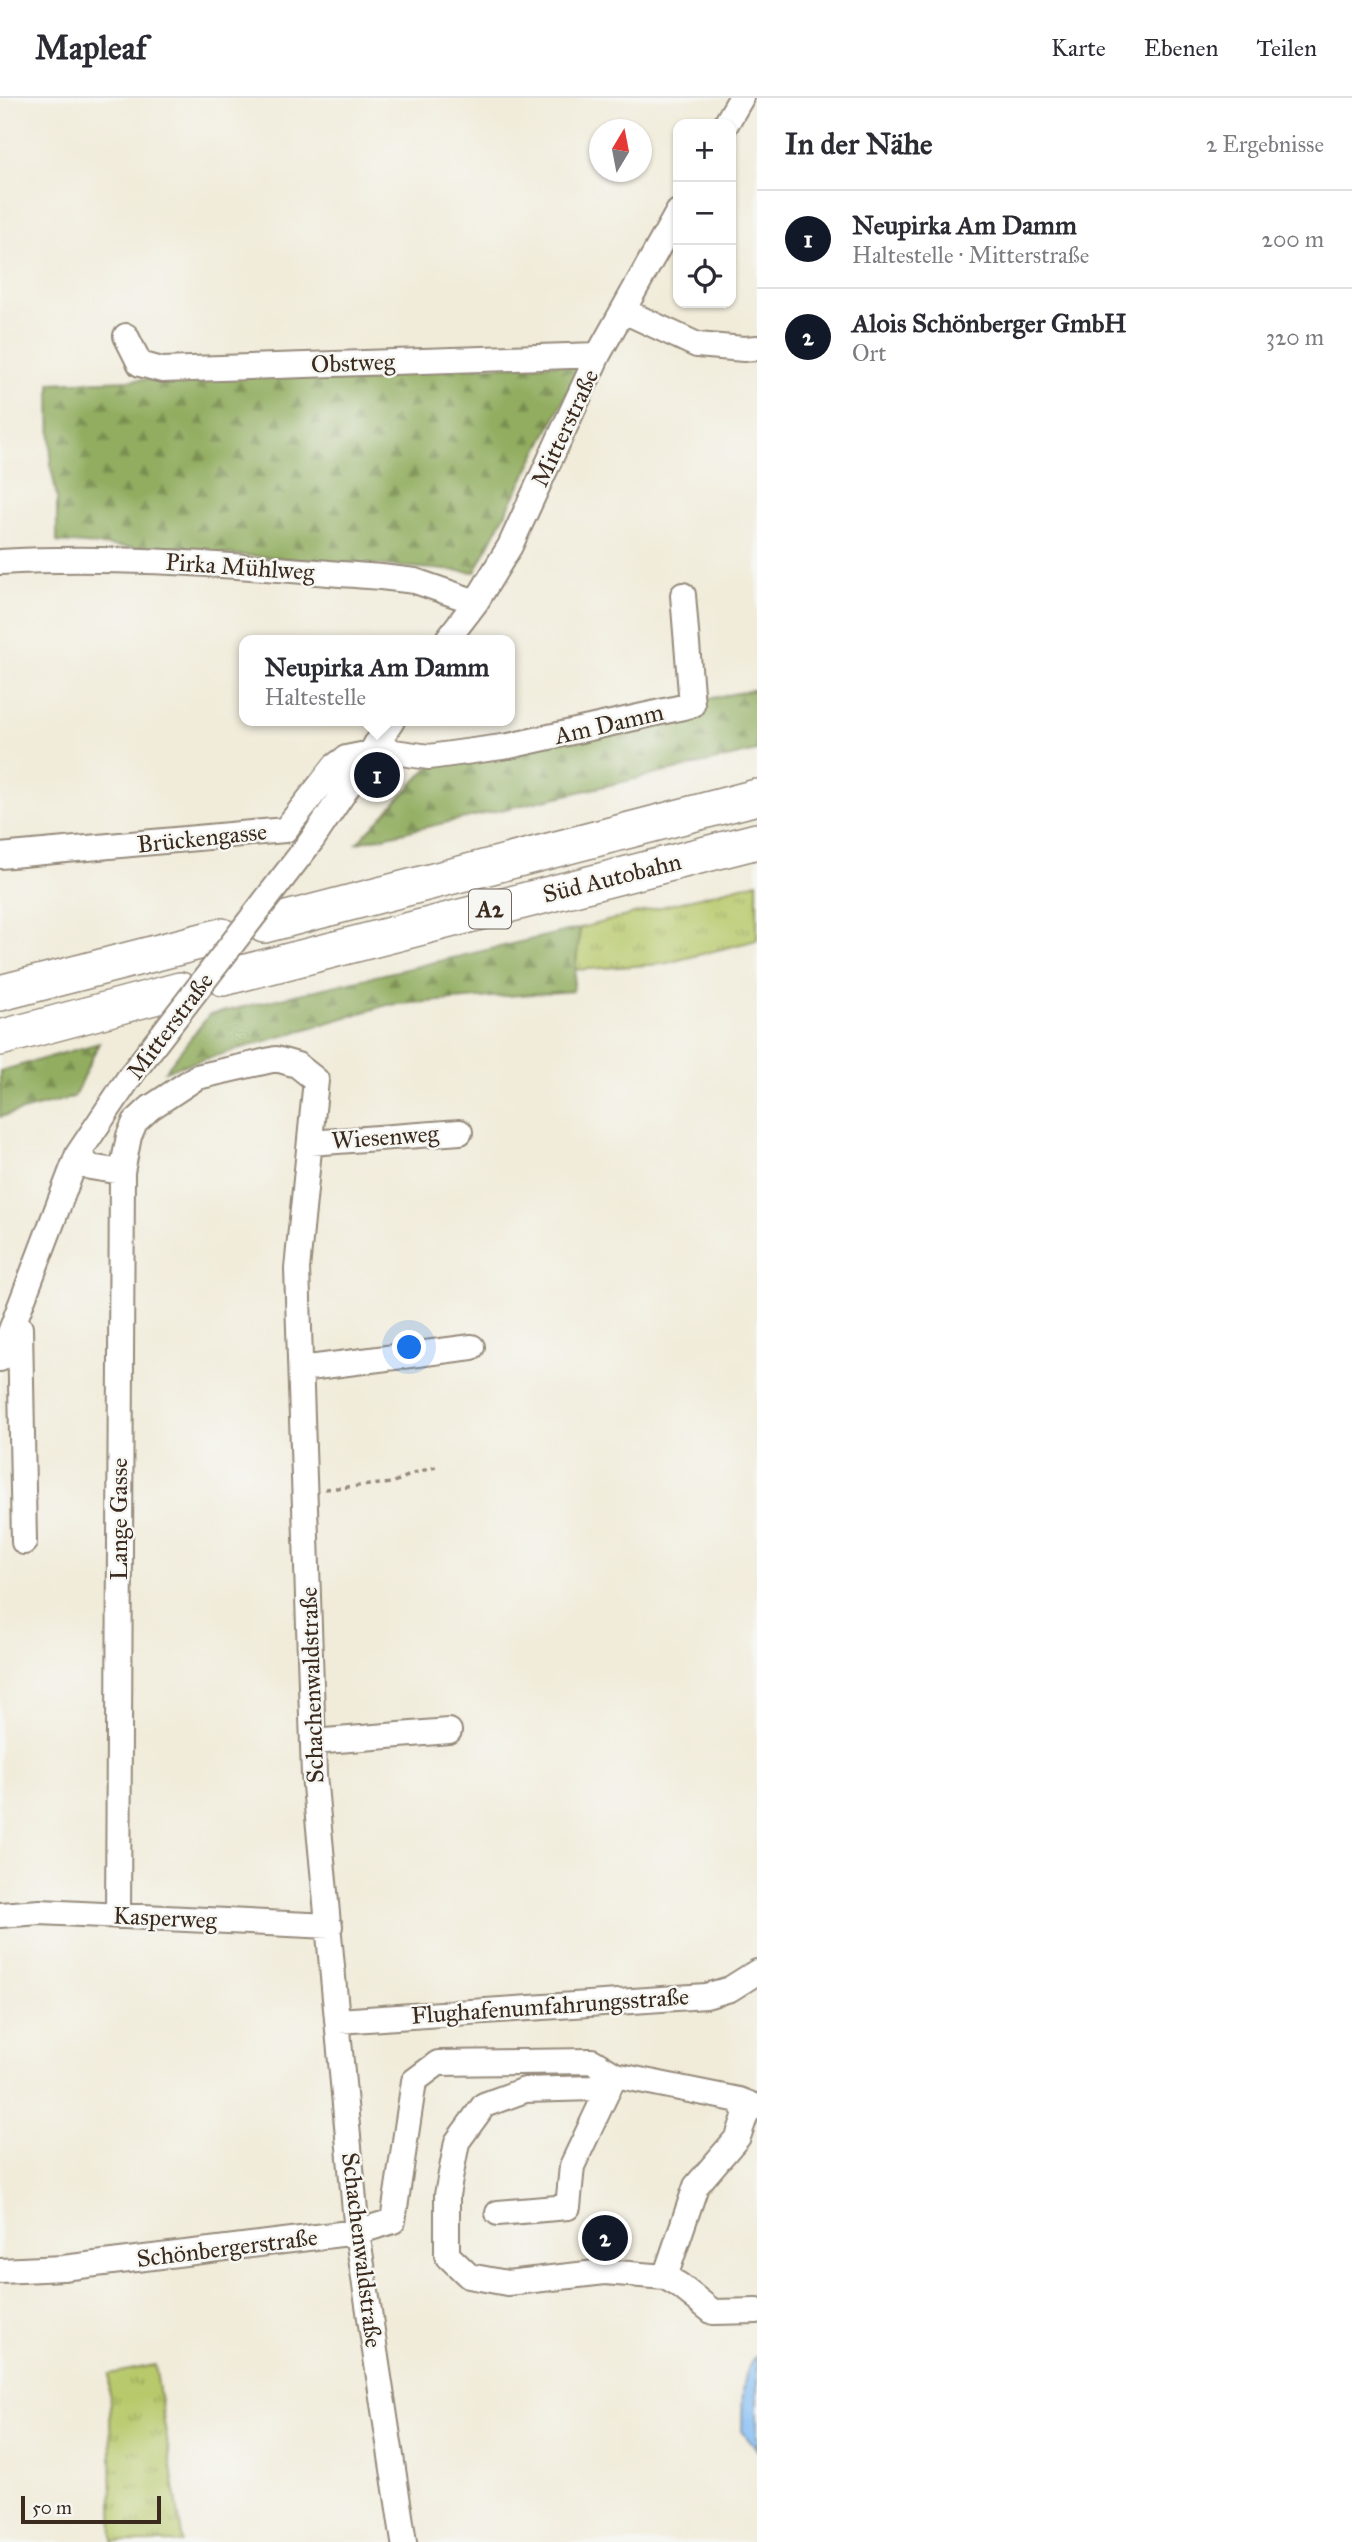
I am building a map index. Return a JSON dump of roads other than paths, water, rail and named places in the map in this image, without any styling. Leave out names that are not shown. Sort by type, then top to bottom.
[{"type":"highway","name":"Süd Autobahn","points":[[264,925],[757,797]]},
{"type":"highway","name":"Süd Autobahn","points":[[223,978],[757,841]]},
{"type":"highway","points":[[0,993],[222,936]]},
{"type":"highway","points":[[0,1038],[180,990]]},
{"type":"street","points":[[729,119],[741,98]]},
{"type":"street","name":"Mitterstraße","points":[[451,635],[476,602],[510,546],[598,355],[673,221]]},
{"type":"street","points":[[624,311],[697,345],[757,348]]},
{"type":"street","name":"Obstweg","points":[[126,336],[140,365],[162,370],[598,355]]},
{"type":"street","name":"Pirka Mühlweg","points":[[0,562],[112,559],[381,576],[415,581],[476,602]]},
{"type":"street","name":"Am Damm","points":[[374,749],[429,757],[509,746],[692,705],[683,594]]},
{"type":"street","name":"Mitterstraße","points":[[0,1359],[78,1154],[131,1075],[312,840],[389,726]]},
{"type":"street","name":"Brückengasse","points":[[0,856],[285,830],[335,766],[346,758],[374,749]]},
{"type":"street","name":"Schachenwaldstraße","points":[[122,1172],[128,1136],[135,1122],[150,1108],[197,1077],[276,1059],[297,1065],[316,1080],[298,1269],[313,1742],[357,2232],[404,2542]]},
{"type":"street","name":"Wiesenweg","points":[[310,1143],[460,1132]]},
{"type":"street","points":[[78,1154],[90,1167],[122,1172]]},
{"type":"street","name":"Lange Gasse","points":[[118,1916],[122,1172]]},
{"type":"street","points":[[14,1322],[20,1328],[22,1352],[24,1542]]},
{"type":"street","points":[[301,1369],[472,1347]]},
{"type":"street","points":[[313,1742],[449,1731]]},
{"type":"street","name":"Kasperweg","points":[[0,1915],[40,1912],[330,1926]]},
{"type":"street","name":"Flughafenumfahrungsstraße","points":[[338,2021],[706,1996],[730,1989],[757,1972]]},
{"type":"street","name":"Schönbergerstraße","points":[[0,2271],[63,2268],[357,2232],[393,2221],[414,2081],[438,2063],[592,2061],[615,2076]]},
{"type":"street","points":[[498,2213],[568,2207],[572,2166],[615,2076]]},
{"type":"street","points":[[665,2277],[696,2186],[738,2137],[748,2104],[615,2076],[593,2088],[525,2090],[484,2105],[457,2142],[447,2195],[447,2255],[469,2276],[507,2283],[605,2272],[665,2277],[713,2312],[757,2311]]},
{"type":"water","points":[[757,2355],[757,2450],[742,2431],[742,2401],[747,2371]]},
{"type":"place","name":"Neupirka Am Damm","points":[[377,775]]},
{"type":"place","name":"Alois Schönberger GmbH","points":[[605,2238]]}]
